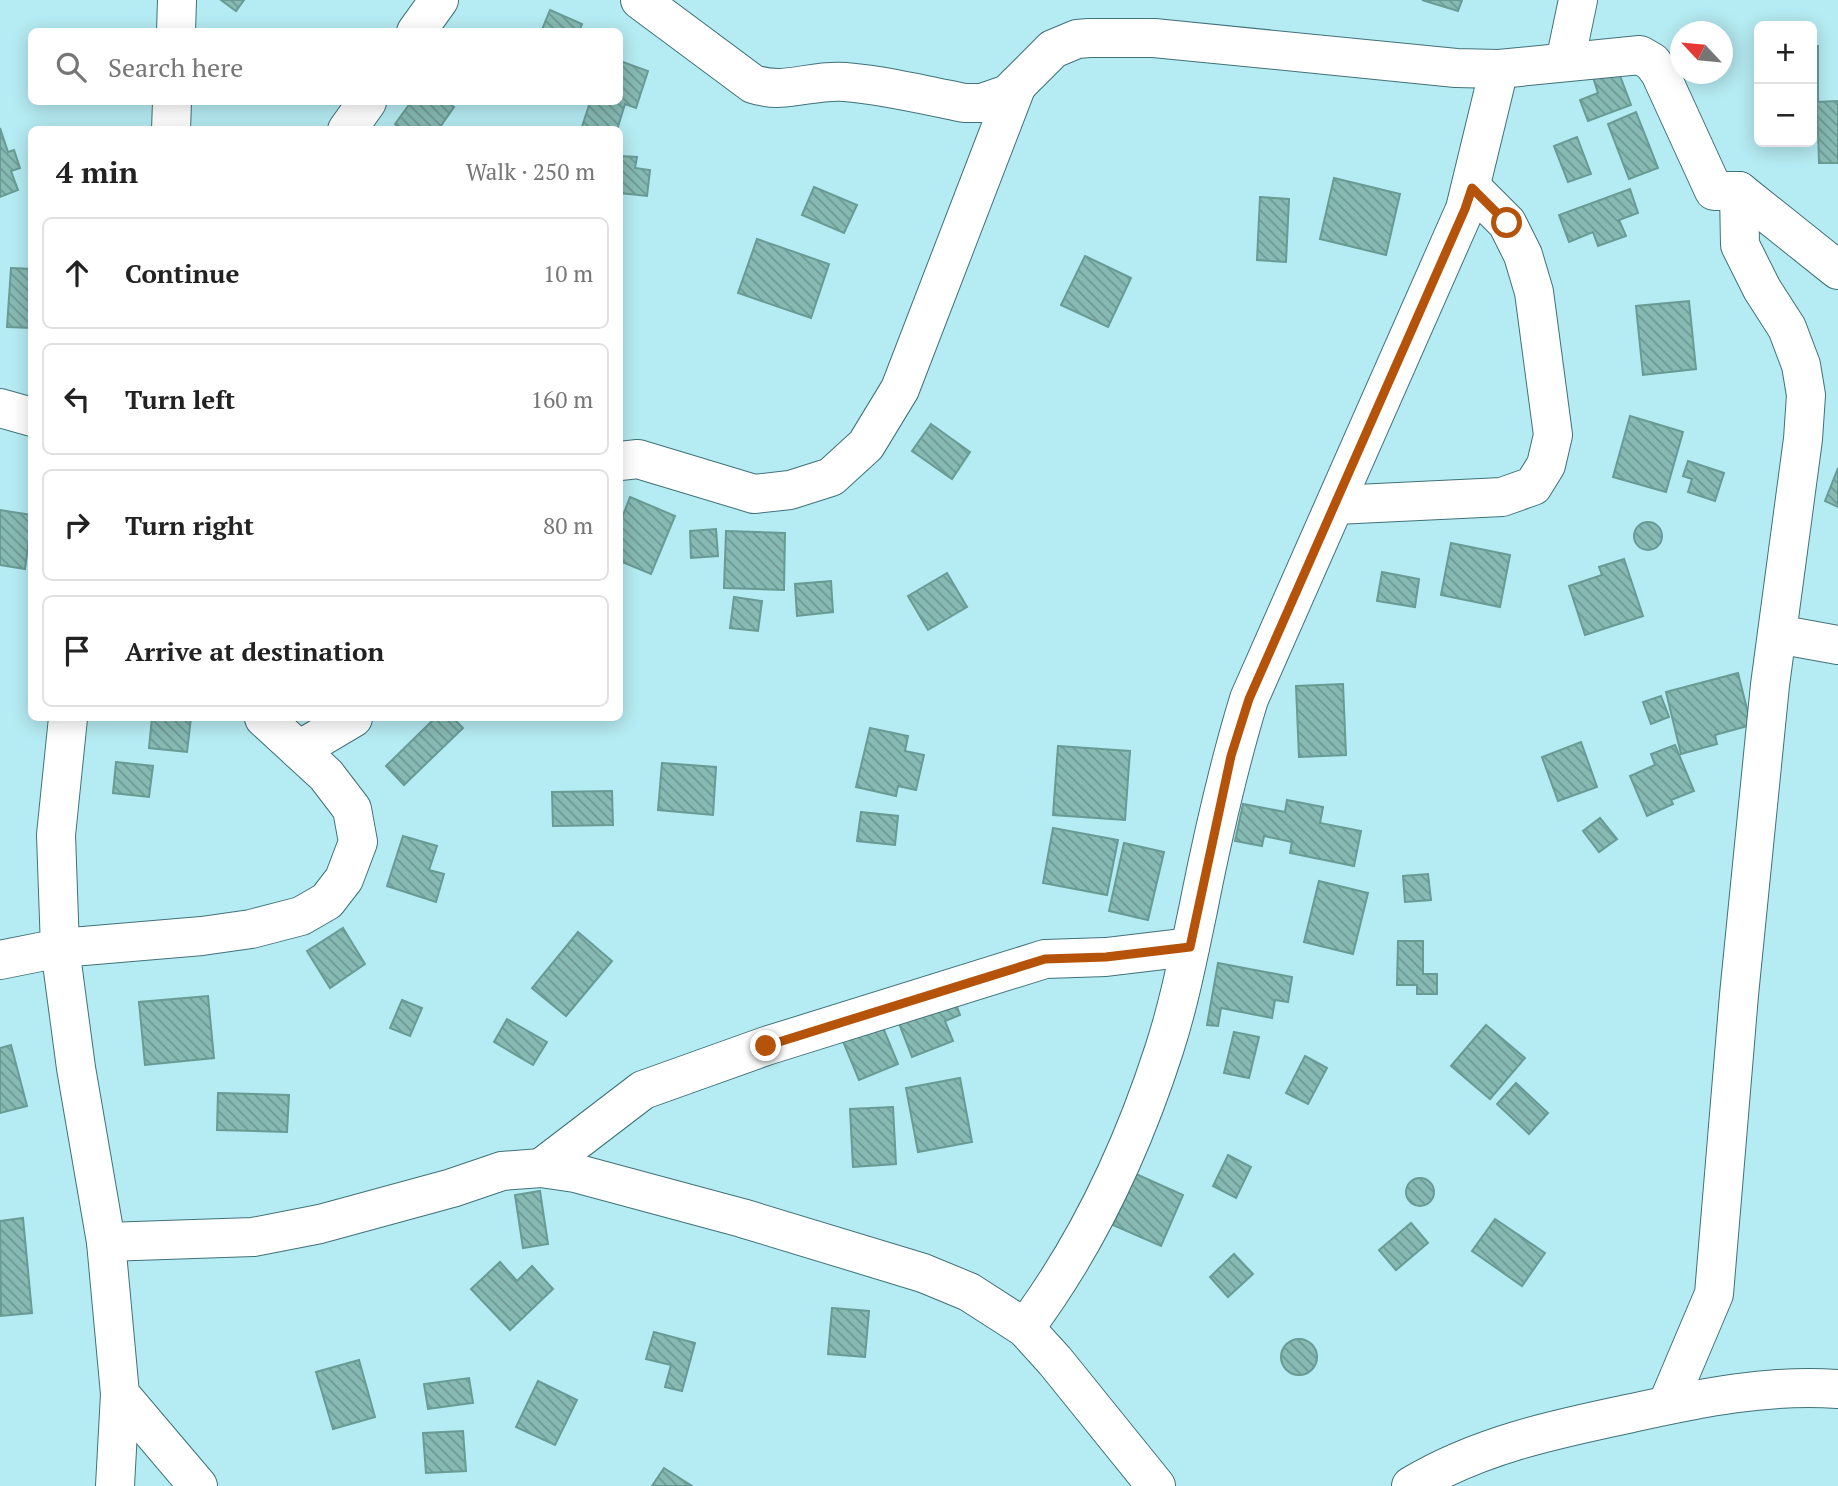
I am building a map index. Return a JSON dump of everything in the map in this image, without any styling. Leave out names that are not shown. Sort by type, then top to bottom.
[{"type":"street","points":[[176,28],[177,0]]},
{"type":"street","points":[[419,28],[439,0]]},
{"type":"street","points":[[640,0],[752,84],[769,89],[814,82],[845,81],[964,103],[982,103],[1008,94],[1053,49],[1077,39],[1089,38],[1154,38],[1456,68],[1499,69],[1640,55],[1652,62],[1660,73],[1714,191],[1739,191],[1838,270]]},
{"type":"street","points":[[1565,62],[1578,0]]},
{"type":"street","points":[[1025,1328],[1052,1292],[1078,1249],[1130,1143],[1165,1048],[1190,947],[1231,756],[1249,699],[1465,209],[1499,69]]},
{"type":"street","points":[[623,461],[638,459],[754,494],[790,490],[831,477],[866,445],[900,389],[1017,85]]},
{"type":"street","points":[[171,126],[172,105]]},
{"type":"street","points":[[350,126],[365,105]]},
{"type":"street","points":[[1336,505],[1502,498],[1533,486],[1546,465],[1553,435],[1534,292],[1523,255],[1507,223],[1472,188]]},
{"type":"street","points":[[1667,1405],[1714,1294],[1741,981],[1777,634],[1803,439],[1806,395],[1801,365],[1787,328],[1762,289],[1740,245],[1739,191]]},
{"type":"street","points":[[0,408],[28,416]]},
{"type":"street","points":[[1777,634],[1838,645]]},
{"type":"street","points":[[68,721],[56,835],[60,948],[76,1068],[106,1242],[120,1394],[115,1486]]},
{"type":"street","points":[[8,949],[60,948],[202,936],[251,929],[302,916],[327,901],[344,879],[358,842],[352,809],[326,775],[267,721]]},
{"type":"street","points":[[299,750],[348,721]]},
{"type":"street","points":[[541,1168],[643,1090],[766,1046],[1045,959],[1106,957],[1190,947]]},
{"type":"street","points":[[106,1242],[253,1237],[333,1221],[502,1171],[541,1168],[575,1173],[742,1218],[923,1273],[969,1292],[1025,1328],[1156,1486]]},
{"type":"street","points":[[1411,1486],[1460,1460],[1542,1432],[1724,1394],[1802,1387],[1838,1389]]},
{"type":"street","points":[[120,1394],[198,1486]]},
{"type":"building","points":[[221,0],[244,0],[236,11]]},
{"type":"building","points":[[1422,0],[1462,0],[1458,11]]},
{"type":"building","points":[[550,10],[582,24],[580,28],[543,28]]},
{"type":"building","points":[[1817,46],[1818,46],[1817,102]]},
{"type":"building","points":[[623,62],[648,71],[636,108],[625,104],[618,126],[582,126],[589,105],[623,105]]},
{"type":"building","points":[[1616,65],[1631,105],[1588,121],[1580,100],[1598,93],[1592,74]]},
{"type":"building","points":[[1838,101],[1838,163],[1819,163],[1817,102]]},
{"type":"building","points":[[409,105],[454,107],[441,126],[395,124]]},
{"type":"building","points":[[1636,112],[1658,168],[1629,179],[1608,124]]},
{"type":"building","points":[[0,128],[8,152],[14,150],[20,168],[11,171],[18,190],[0,197]]},
{"type":"building","points":[[1577,137],[1591,174],[1568,182],[1554,146]]},
{"type":"building","points":[[623,156],[637,157],[635,168],[650,170],[647,196],[623,193]]},
{"type":"building","points":[[1334,178],[1400,194],[1386,255],[1320,239]]},
{"type":"building","points":[[814,187],[857,205],[844,233],[802,215]]},
{"type":"building","points":[[1630,189],[1638,213],[1619,220],[1626,236],[1598,246],[1593,232],[1569,242],[1559,215]]},
{"type":"building","points":[[1260,197],[1289,199],[1286,262],[1257,260]]},
{"type":"building","points":[[757,239],[829,264],[811,318],[738,293]]},
{"type":"building","points":[[1085,256],[1131,278],[1108,327],[1061,305]]},
{"type":"building","points":[[11,268],[28,269],[28,328],[7,327]]},
{"type":"building","points":[[1689,301],[1696,369],[1643,375],[1636,306]]},
{"type":"building","points":[[1630,416],[1683,432],[1666,492],[1613,477]]},
{"type":"building","points":[[931,424],[970,452],[952,479],[912,451]]},
{"type":"building","points":[[1688,461],[1724,473],[1715,501],[1688,492],[1692,479],[1683,476]]},
{"type":"building","points":[[1838,468],[1838,507],[1825,501]]},
{"type":"building","points":[[630,497],[675,516],[651,574],[623,562],[623,515]]},
{"type":"building","points":[[0,510],[28,514],[25,569],[0,565]]},
{"type":"building","points":[[1648,522],[1658,526],[1662,536],[1658,546],[1648,550],[1638,546],[1634,536],[1638,526]]},
{"type":"building","points":[[716,529],[718,556],[691,558],[690,531]]},
{"type":"building","points":[[726,531],[785,533],[784,590],[724,588]]},
{"type":"building","points":[[1451,543],[1510,555],[1500,607],[1441,595]]},
{"type":"building","points":[[1624,559],[1643,616],[1585,635],[1569,586],[1602,575],[1599,567]]},
{"type":"building","points":[[1382,572],[1419,579],[1415,607],[1377,601]]},
{"type":"building","points":[[947,573],[967,607],[928,630],[908,596]]},
{"type":"building","points":[[831,581],[833,612],[797,616],[795,584]]},
{"type":"building","points":[[734,597],[762,601],[758,631],[730,628]]},
{"type":"building","points":[[1738,673],[1751,725],[1715,735],[1717,744],[1681,754],[1666,692]]},
{"type":"building","points":[[1343,684],[1346,755],[1299,757],[1296,686]]},
{"type":"building","points":[[1661,696],[1669,717],[1651,724],[1643,702]]},
{"type":"building","points":[[152,721],[191,721],[187,752],[149,748]]},
{"type":"building","points":[[432,721],[456,721],[463,728],[404,785],[386,766]]},
{"type":"building","points":[[870,728],[908,736],[905,751],[924,755],[916,790],[898,786],[896,796],[856,787]]},
{"type":"building","points":[[1581,742],[1597,787],[1558,801],[1542,757]]},
{"type":"building","points":[[1675,745],[1694,791],[1671,800],[1673,804],[1647,816],[1630,776],[1655,765],[1651,754]]},
{"type":"building","points":[[1058,746],[1130,751],[1125,820],[1053,815]]},
{"type":"building","points":[[116,762],[153,766],[149,797],[113,793]]},
{"type":"building","points":[[662,763],[716,767],[713,815],[658,810]]},
{"type":"building","points":[[612,791],[613,825],[553,826],[552,792]]},
{"type":"building","points":[[1287,800],[1323,807],[1320,823],[1361,831],[1354,866],[1290,853],[1292,842],[1264,836],[1262,846],[1235,841],[1243,804],[1285,812]]},
{"type":"building","points":[[861,812],[898,816],[895,845],[857,841]]},
{"type":"building","points":[[1600,818],[1617,839],[1599,852],[1583,831]]},
{"type":"building","points":[[1053,828],[1118,840],[1107,895],[1043,883]]},
{"type":"building","points":[[403,836],[437,846],[429,870],[444,874],[436,902],[387,886]]},
{"type":"building","points":[[1124,843],[1164,852],[1148,920],[1109,911]]},
{"type":"building","points":[[1428,874],[1431,900],[1405,902],[1403,876]]},
{"type":"building","points":[[1319,881],[1368,893],[1353,954],[1304,942]]},
{"type":"building","points":[[343,928],[365,964],[330,988],[307,951]]},
{"type":"building","points":[[578,932],[612,961],[566,1016],[532,988]]},
{"type":"building","points":[[1398,941],[1423,941],[1423,974],[1437,974],[1437,994],[1417,994],[1417,985],[1397,985]]},
{"type":"building","points":[[1218,963],[1292,977],[1288,1002],[1275,1000],[1272,1018],[1221,1008],[1218,1026],[1207,1025]]},
{"type":"building","points":[[951,991],[960,1015],[945,1021],[953,1041],[912,1057],[895,1013]]},
{"type":"building","points":[[208,996],[214,1058],[145,1065],[139,1002]]},
{"type":"building","points":[[402,1000],[422,1008],[410,1036],[390,1028]]},
{"type":"building","points":[[879,1018],[898,1064],[859,1080],[840,1034]]},
{"type":"building","points":[[507,1019],[547,1042],[533,1065],[494,1042]]},
{"type":"building","points":[[1486,1025],[1525,1058],[1490,1099],[1451,1066]]},
{"type":"building","points":[[1234,1032],[1259,1037],[1249,1078],[1224,1073]]},
{"type":"building","points":[[11,1045],[27,1106],[0,1113],[0,1048]]},
{"type":"building","points":[[1305,1056],[1327,1068],[1308,1104],[1286,1093]]},
{"type":"building","points":[[960,1078],[972,1142],[918,1152],[906,1088]]},
{"type":"building","points":[[1516,1083],[1548,1113],[1529,1134],[1497,1104]]},
{"type":"building","points":[[218,1093],[289,1095],[287,1132],[217,1130]]},
{"type":"building","points":[[893,1107],[896,1164],[853,1167],[850,1109]]},
{"type":"building","points":[[1228,1155],[1251,1167],[1236,1198],[1213,1186]]},
{"type":"building","points":[[1136,1174],[1183,1195],[1161,1246],[1113,1225]]},
{"type":"building","points":[[1420,1178],[1430,1182],[1434,1192],[1430,1202],[1420,1206],[1410,1202],[1406,1192],[1410,1182]]},
{"type":"building","points":[[540,1191],[548,1244],[523,1248],[515,1195]]},
{"type":"building","points":[[23,1218],[32,1313],[1,1316],[0,1221]]},
{"type":"building","points":[[1495,1219],[1545,1253],[1522,1286],[1472,1251]]},
{"type":"building","points":[[1411,1223],[1428,1243],[1396,1270],[1379,1250]]},
{"type":"building","points":[[1234,1254],[1253,1274],[1228,1297],[1210,1277]]},
{"type":"building","points":[[500,1262],[517,1281],[532,1266],[553,1289],[510,1330],[471,1289]]},
{"type":"building","points":[[832,1308],[869,1311],[865,1357],[828,1354]]},
{"type":"building","points":[[654,1332],[695,1343],[682,1391],[665,1387],[671,1365],[646,1359]]},
{"type":"building","points":[[1299,1339],[1311,1345],[1317,1357],[1311,1369],[1299,1375],[1287,1369],[1281,1357],[1287,1345]]},
{"type":"building","points":[[359,1360],[375,1417],[333,1429],[316,1372]]},
{"type":"building","points":[[469,1378],[473,1403],[428,1409],[424,1384]]},
{"type":"building","points":[[538,1381],[577,1400],[555,1445],[516,1427]]},
{"type":"building","points":[[463,1431],[466,1471],[426,1473],[423,1433]]},
{"type":"building","points":[[664,1468],[692,1486],[652,1486]]},
{"type":"route","points":[[766,1046],[1045,959],[1106,957],[1190,947],[1231,756],[1249,699],[1336,505],[1472,188],[1507,223]]}]
